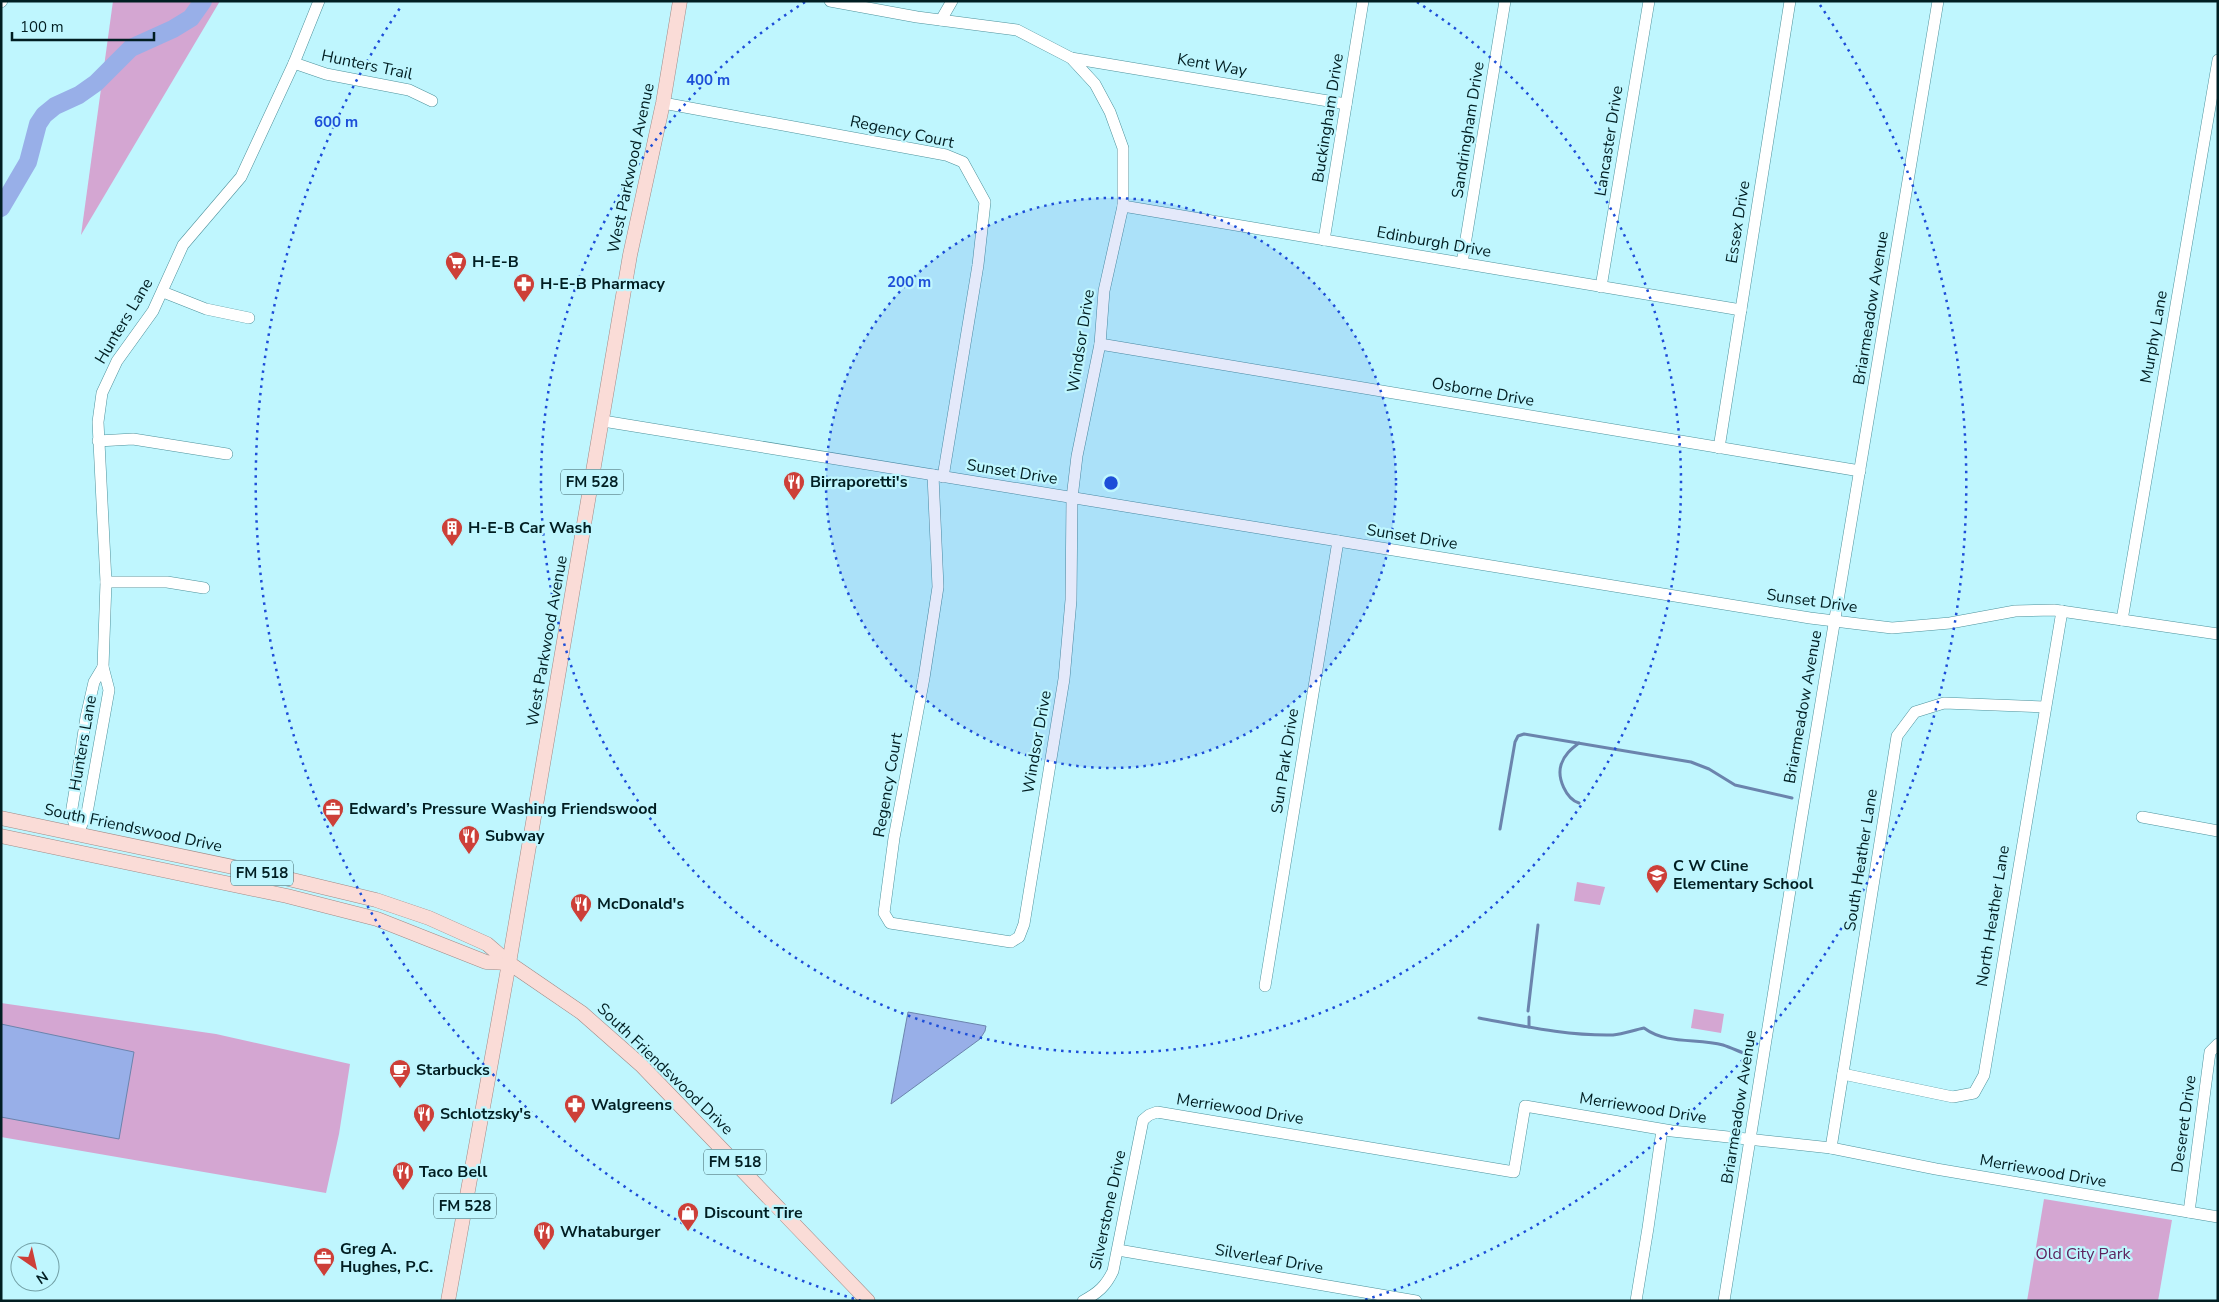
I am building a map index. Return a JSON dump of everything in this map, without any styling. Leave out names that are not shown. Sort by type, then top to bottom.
[{"type":"main road","name":"West Parkwood Avenue","points":[[509,963],[630,255],[663,103],[680,1]]},
{"type":"main road","name":"South Friendswood Drive","points":[[1,818],[78,833],[376,900],[429,918],[487,944],[509,963],[582,1012],[634,1059],[705,1130],[868,1301]]},
{"type":"main road","name":"South Friendswood Drive","points":[[1,836],[294,898],[377,919],[486,962],[509,963]]},
{"type":"main road","name":"FM 528","points":[[448,1301],[509,963]]},
{"type":"street","name":"Hunters Lane","points":[[78,833],[88,813],[109,690],[103,667],[106,582],[102,480],[98,441],[99,409],[108,378],[116,361],[153,311],[183,245],[241,177],[294,63],[319,1]]},
{"type":"street","name":"Windsor Drive","points":[[830,1],[941,20],[1017,30],[1071,58],[1095,84],[1110,112],[1122,148],[1123,206],[1104,291],[1100,344],[1077,456],[1072,498],[1071,600],[1064,679],[1029,892]]},
{"type":"street","points":[[941,20],[952,1]]},
{"type":"street","name":"Buckingham Drive","points":[[1324,240],[1363,1]]},
{"type":"street","name":"Sandringham Drive","points":[[1462,263],[1505,1]]},
{"type":"street","name":"Lancaster Drive","points":[[1601,287],[1649,1]]},
{"type":"street","name":"Essex Drive","points":[[1719,448],[1790,1]]},
{"type":"street","name":"Briarmeadow Avenue","points":[[1724,1301],[1834,621],[1938,1]]},
{"type":"street","name":"Kent Way","points":[[1071,58],[1346,104]]},
{"type":"street","name":"Murphy Lane","points":[[2122,620],[2218,60]]},
{"type":"street","name":"Hunters Trail","points":[[294,63],[326,74],[409,90],[432,100]]},
{"type":"street","name":"Regency Court","points":[[663,103],[946,154],[963,162],[985,202],[978,266],[938,476],[938,587],[924,678],[894,838],[884,913],[890,923],[1011,942],[1019,937],[1024,924],[1029,892]]},
{"type":"street","name":"Edinburgh Drive","points":[[1123,206],[1741,310]]},
{"type":"street","points":[[163,292],[206,309],[249,318]]},
{"type":"street","name":"Osborne Drive","points":[[1100,344],[1860,472]]},
{"type":"street","name":"Sunset Drive","points":[[603,421],[1834,621],[1892,628],[1950,623],[2014,611],[2062,611],[2218,634]]},
{"type":"street","points":[[98,441],[133,439],[227,454]]},
{"type":"street","name":"Sun Park Drive","points":[[1265,986],[1338,541]]},
{"type":"street","points":[[106,582],[167,582],[204,588]]},
{"type":"street","name":"North Heather Lane","points":[[1843,1074],[1954,1097],[1974,1093],[1984,1075],[2044,707],[2062,611]]},
{"type":"street","name":"Hunters Lane","points":[[78,833],[71,814],[86,717],[94,682],[103,667]]},
{"type":"street","name":"South Heather Lane","points":[[1831,1148],[1897,736],[1915,712],[1944,703],[2044,707]]},
{"type":"street","points":[[2142,817],[2218,832]]},
{"type":"street","name":"Deseret Drive","points":[[2189,1212],[2210,1052],[2218,1044]]},
{"type":"street","name":"Merriewood Drive","points":[[1149,1115],[1157,1112],[1166,1113],[1514,1172],[1525,1106],[1662,1130],[1831,1148],[1945,1170],[2218,1217]]},
{"type":"street","name":"Silverstone Drive","points":[[1083,1301],[1097,1294],[1108,1283],[1113,1271],[1142,1126],[1144,1120],[1149,1115]]},
{"type":"street","points":[[1636,1301],[1662,1130]]},
{"type":"street","name":"Silverleaf Drive","points":[[1118,1250],[1416,1301]]},
{"type":"green space","points":[[113,1],[220,1],[81,235]]},
{"type":"green space","points":[[1577,882],[1605,887],[1600,905],[1574,901]]},
{"type":"green space","points":[[1,1003],[216,1034],[350,1064],[339,1134],[326,1193],[1,1137]]},
{"type":"green space","points":[[1694,1009],[1724,1014],[1721,1033],[1691,1028]]},
{"type":"green space","name":"Old City Park","points":[[2044,1199],[2172,1220],[2158,1301],[2027,1301]]},
{"type":"water","points":[[908,1012],[986,1026],[980,1039],[891,1104]]},
{"type":"water","points":[[1,1024],[134,1052],[119,1139],[1,1117]]},
{"type":"waterway","points":[[1,208],[28,162],[38,124],[44,115],[55,106],[79,95],[96,83],[131,48],[173,29],[191,18],[203,1]]},
{"type":"waterway","points":[[1500,829],[1515,742],[1518,736],[1524,734],[1691,762],[1709,769],[1735,785],[1792,798]]},
{"type":"waterway","points":[[1579,743],[1566,755],[1560,770],[1560,776],[1567,793],[1574,801],[1579,803]]},
{"type":"waterway","points":[[1528,1011],[1538,925]]},
{"type":"waterway","points":[[1529,1017],[1529,1027]]},
{"type":"waterway","points":[[1479,1018],[1579,1034],[1613,1035],[1644,1028],[1662,1037],[1723,1045],[1749,1055]]},
{"type":"place","name":"H-E-B","points":[[456,281]]},
{"type":"place","name":"H-E-B Pharmacy","points":[[524,303]]},
{"type":"place","name":"Birraporetti's","points":[[794,501]]},
{"type":"place","name":"H-E-B Car Wash","points":[[452,547]]},
{"type":"place","name":"Edward’s Pressure Washing Friendswood","points":[[333,828]]},
{"type":"place","name":"Subway","points":[[469,855]]},
{"type":"place","name":"C W Cline Elementary School","points":[[1657,894]]},
{"type":"place","name":"McDonald's","points":[[581,923]]},
{"type":"place","name":"Starbucks","points":[[400,1089]]},
{"type":"place","name":"Walgreens","points":[[575,1124]]},
{"type":"place","name":"Schlotzsky's","points":[[424,1133]]},
{"type":"place","name":"Taco Bell","points":[[403,1191]]},
{"type":"place","name":"Discount Tire","points":[[688,1232]]},
{"type":"place","name":"Whataburger","points":[[544,1251]]},
{"type":"place","name":"Greg A. Hughes, P.C.","points":[[324,1277]]}]
